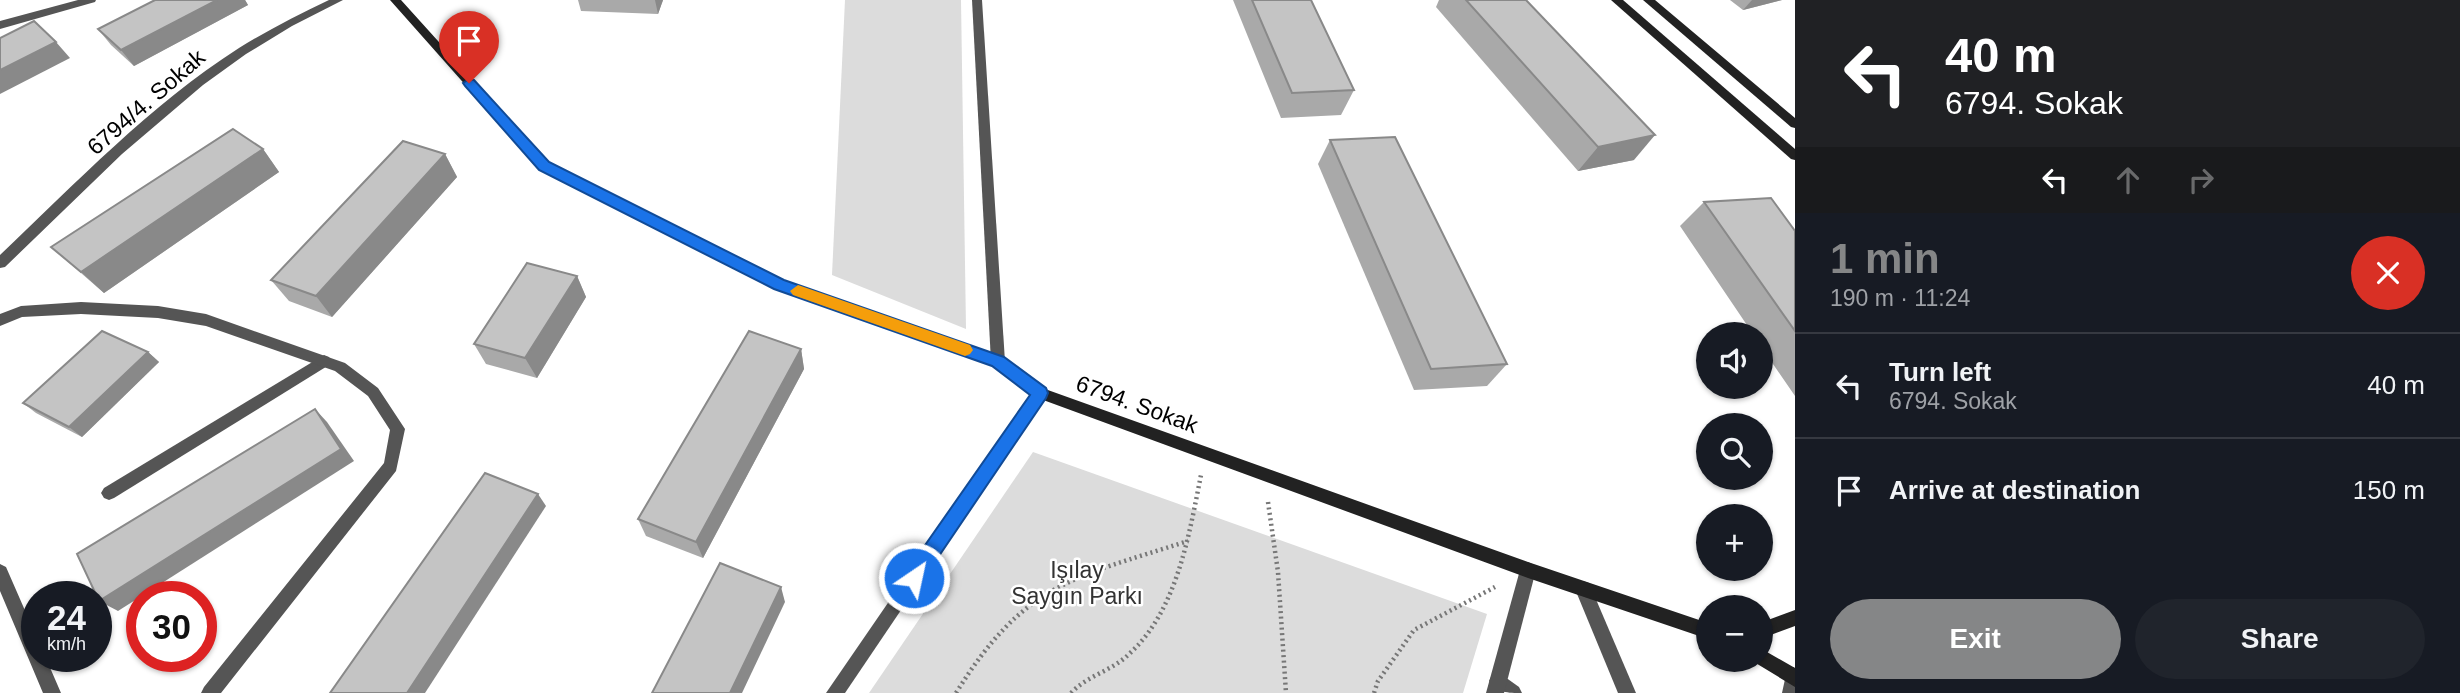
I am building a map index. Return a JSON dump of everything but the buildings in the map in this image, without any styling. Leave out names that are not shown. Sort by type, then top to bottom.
[{"type":"street","points":[[0,26],[91,0]]},
{"type":"street","name":"6794/4. Sokak","points":[[0,263],[155,116],[232,56],[312,11],[338,0]]},
{"type":"street","name":"6794. Sokak","points":[[394,0],[544,166],[779,284],[998,362],[1040,393],[1528,570],[1696,627]]},
{"type":"street","points":[[977,0],[998,362]]},
{"type":"street","points":[[1616,0],[1795,156]]},
{"type":"street","points":[[1648,0],[1795,124]]},
{"type":"street","points":[[0,320],[22,312],[81,308],[158,312],[206,320],[340,367],[373,391],[398,429],[391,466],[210,693]]},
{"type":"street","points":[[109,493],[324,361]]},
{"type":"street","points":[[835,693],[1040,393]]},
{"type":"street","points":[[1513,693],[1497,687],[1528,570]]},
{"type":"street","points":[[0,572],[52,693]]},
{"type":"street","points":[[1583,589],[1627,693]]},
{"type":"street","points":[[1773,626],[1795,618]]},
{"type":"street","points":[[1773,666],[1793,682]]},
{"type":"path","points":[[1071,693],[1092,674],[1132,653],[1167,601],[1188,541],[1205,453]]},
{"type":"path","points":[[1264,475],[1278,572],[1286,693]]},
{"type":"path","points":[[956,693],[977,656],[1015,613],[1066,581],[1115,562],[1188,541]]},
{"type":"path","points":[[1374,693],[1378,681],[1414,630],[1528,570]]},
{"type":"green space","points":[[845,0],[961,0],[966,329],[832,275]]},
{"type":"green space","name":"Işılay Saygın Parkı","points":[[1033,452],[1487,614],[1463,693],[869,693]]},
{"type":"slow traffic","points":[[798,291],[965,350]]},
{"type":"route","points":[[469,83],[544,166],[779,284],[998,362],[1040,393],[914,578]]}]
